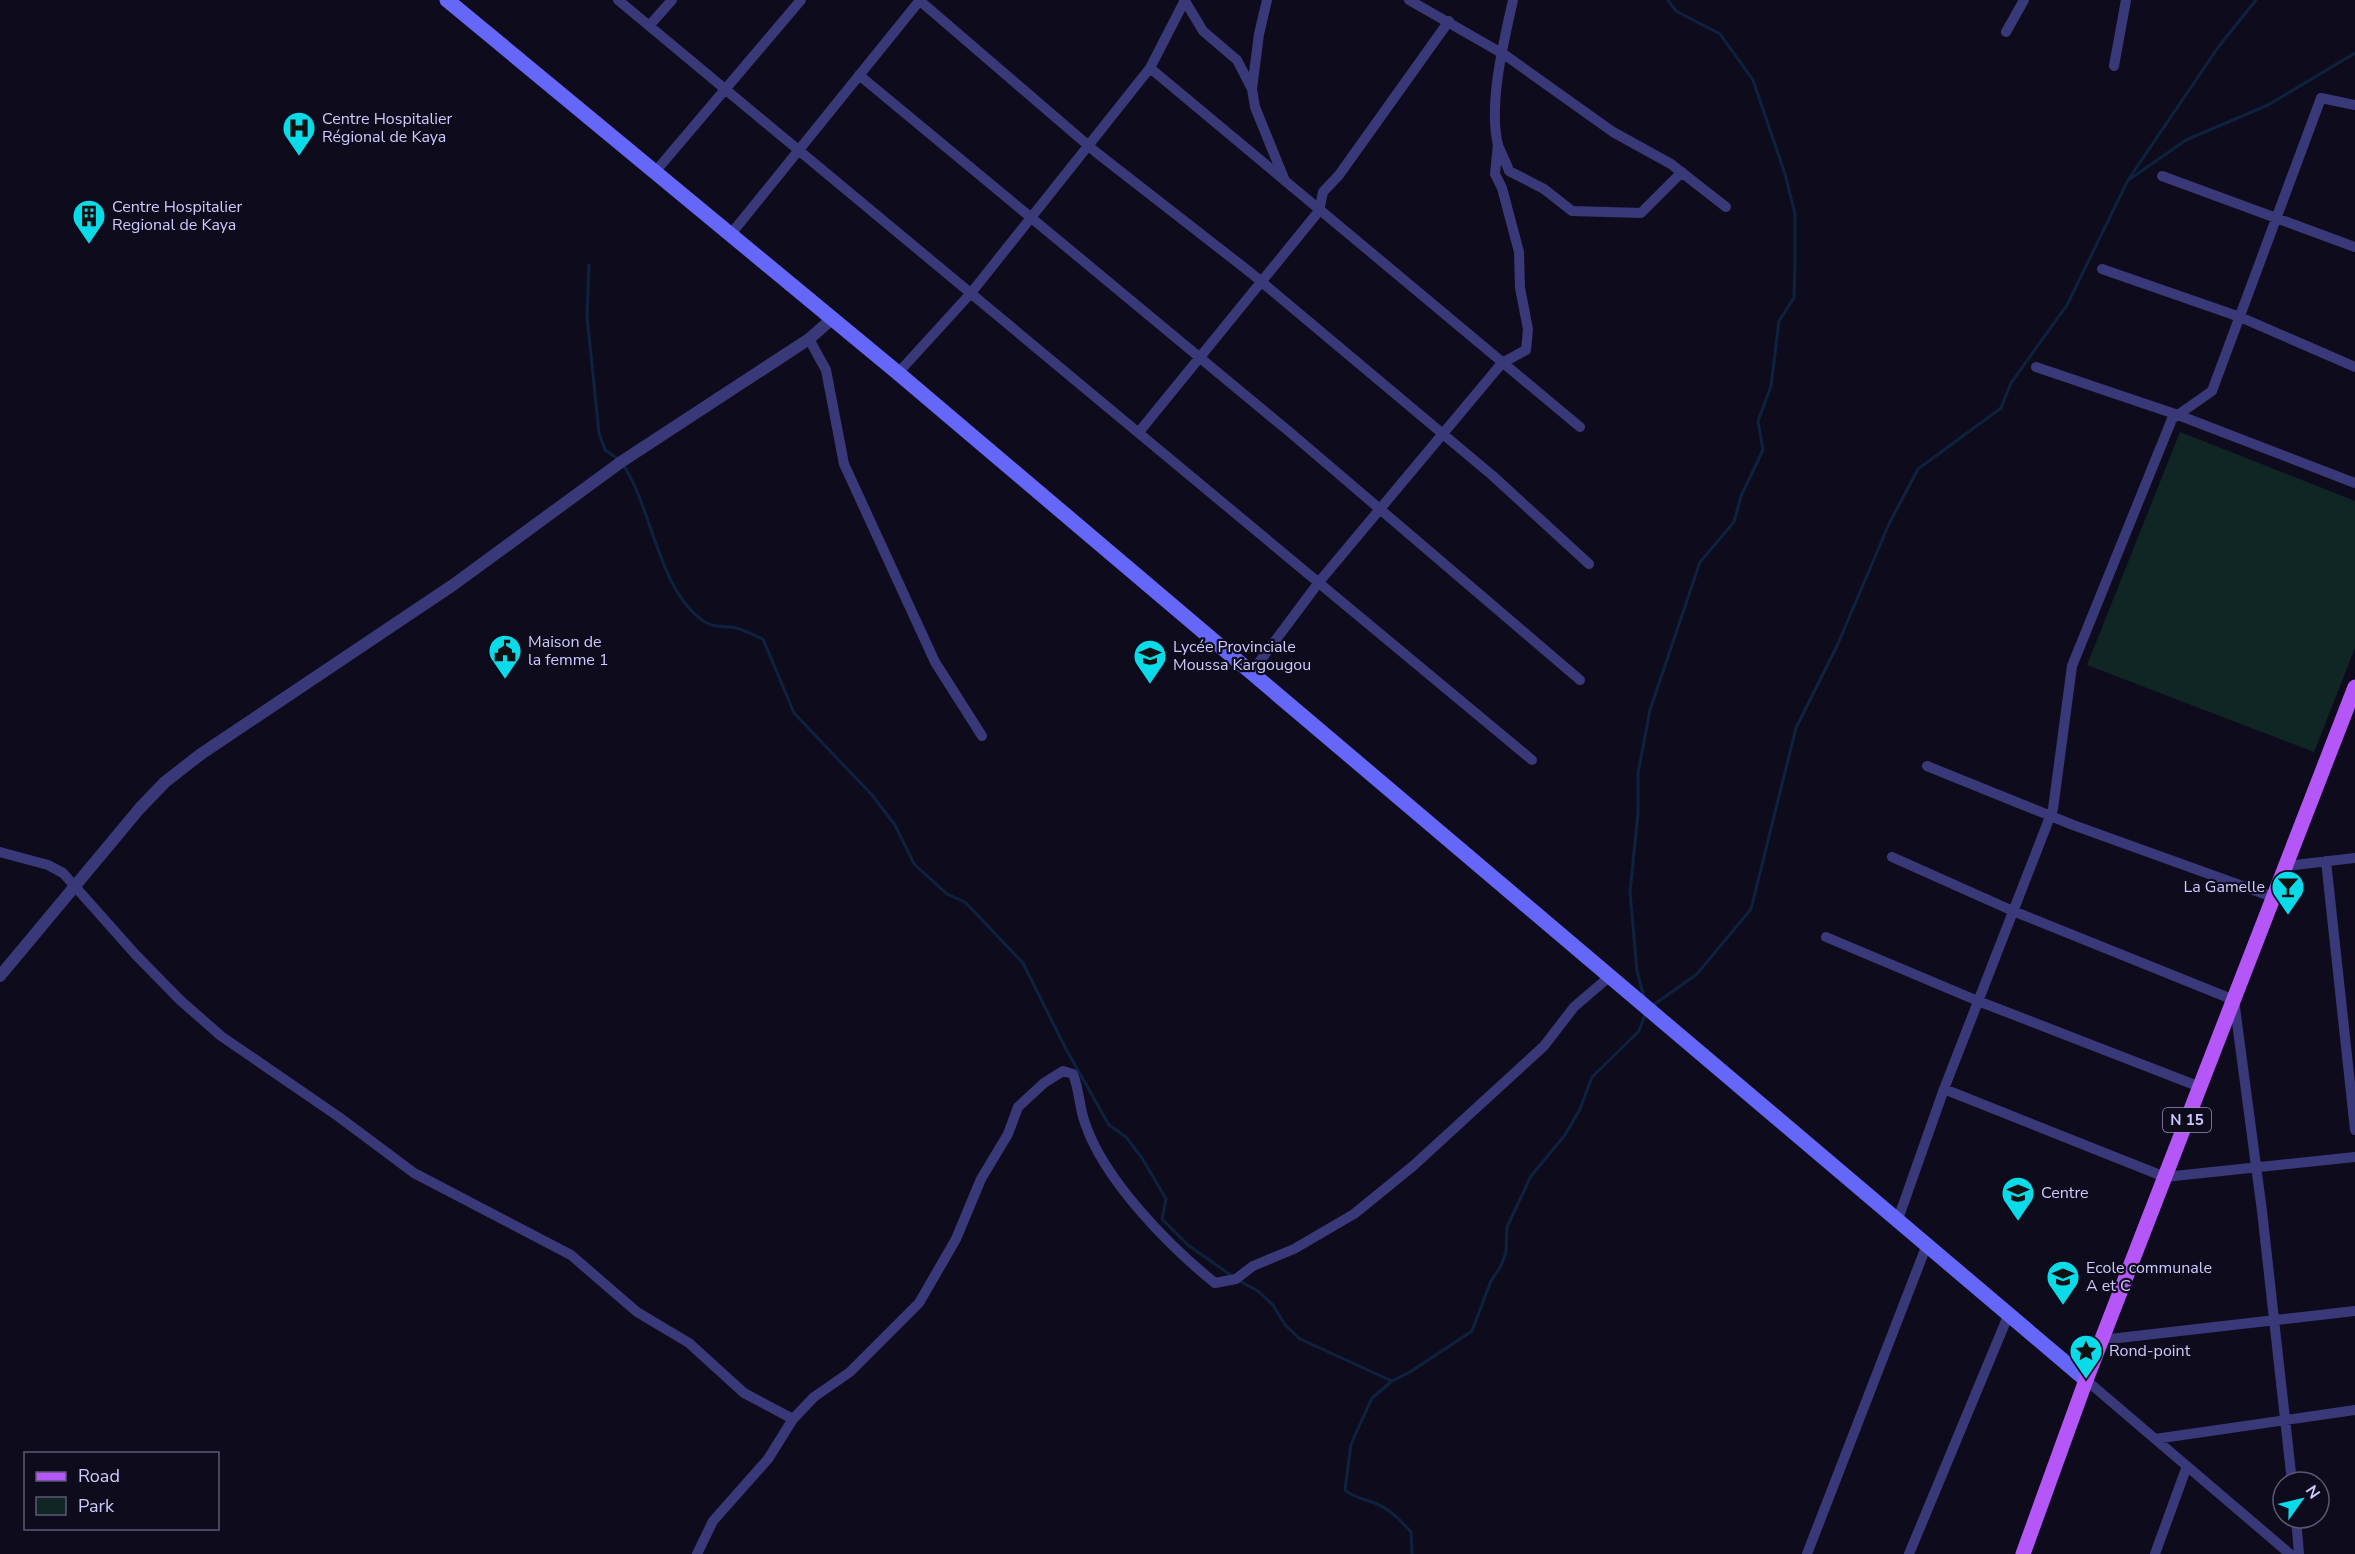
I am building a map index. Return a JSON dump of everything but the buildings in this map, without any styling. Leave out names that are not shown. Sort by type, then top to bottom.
[{"type":"main road","points":[[447,0],[833,318],[1926,1247],[2086,1380]]},
{"type":"main road","name":"N 15","points":[[2022,1554],[2101,1340],[2355,687]]},
{"type":"street","points":[[618,0],[1532,760]]},
{"type":"street","points":[[649,26],[672,0]]},
{"type":"street","points":[[655,172],[801,0]]},
{"type":"street","points":[[731,234],[920,0],[1089,145],[1261,282],[1493,476],[1589,564]]},
{"type":"street","points":[[898,373],[971,293],[1150,68],[1171,22],[1185,0],[1203,31],[1237,60],[1252,89]]},
{"type":"street","points":[[1267,0],[1259,34],[1252,89],[1255,107],[1286,184]]},
{"type":"street","points":[[1409,0],[1502,53],[1613,132],[1683,172],[1726,207]]},
{"type":"street","points":[[1251,673],[1319,582],[1502,363],[1526,350],[1528,329],[1520,288],[1519,252],[1502,188],[1495,174],[1498,144],[1496,102],[1502,53],[1513,0]]},
{"type":"street","points":[[2006,32],[2024,0]]},
{"type":"street","points":[[2114,66],[2126,0]]},
{"type":"street","points":[[1139,432],[1319,211],[1323,192],[1339,175],[1449,21]]},
{"type":"street","points":[[1150,68],[1286,184],[1580,427]]},
{"type":"street","points":[[859,75],[1200,357],[1580,680]]},
{"type":"street","points":[[1897,1222],[1944,1089],[2050,816],[2072,666],[2172,419],[2212,391],[2321,98],[2355,105]]},
{"type":"street","points":[[1498,144],[1509,171],[1544,189],[1572,211],[1641,213],[1683,172]]},
{"type":"street","points":[[2162,176],[2355,248]]},
{"type":"street","points":[[2102,269],[2240,317],[2355,367]]},
{"type":"street","points":[[0,976],[75,884],[165,782],[201,754],[453,585],[621,462],[809,339],[833,318]]},
{"type":"street","points":[[809,339],[826,370],[844,464],[935,662],[982,736]]},
{"type":"street","points":[[2036,367],[2178,415],[2355,483]]},
{"type":"street","points":[[1927,766],[2050,816],[2273,897]]},
{"type":"street","points":[[0,852],[48,865],[75,884],[135,954],[180,1000],[221,1036],[339,1116],[414,1173],[571,1255],[637,1312],[689,1343],[744,1393],[793,1419]]},
{"type":"street","points":[[1892,857],[2013,911],[2234,1000],[2291,1470]]},
{"type":"street","points":[[2286,866],[2355,858]]},
{"type":"street","points":[[2326,861],[2355,1130]]},
{"type":"street","points":[[1826,937],[1978,1001],[2200,1087]]},
{"type":"street","points":[[697,1554],[713,1521],[768,1460],[793,1419],[814,1397],[850,1372],[920,1303],[956,1239],[981,1179],[1008,1134],[1018,1107],[1052,1076],[1063,1071],[1072,1074],[1080,1093],[1084,1123],[1106,1163],[1164,1238],[1215,1283],[1236,1279],[1253,1266],[1294,1249],[1354,1214],[1413,1166],[1544,1046],[1574,1007],[1609,977]]},
{"type":"street","points":[[1944,1089],[2165,1177],[2355,1157]]},
{"type":"street","points":[[1807,1554],[1926,1247]]},
{"type":"street","points":[[2101,1340],[2355,1311]]},
{"type":"street","points":[[1909,1554],[2008,1316]]},
{"type":"street","points":[[2086,1380],[2290,1554]]},
{"type":"street","points":[[2155,1439],[2285,1418],[2355,1410]]},
{"type":"street","points":[[2155,1554],[2187,1466]]},
{"type":"street","points":[[2296,1530],[2299,1554]]},
{"type":"green space","points":[[2180,432],[2355,501],[2355,648],[2314,752],[2087,665]]},
{"type":"waterway","points":[[1644,997],[1637,971],[1630,892],[1638,813],[1638,773],[1650,710],[1700,562],[1734,522],[1741,496],[1763,450],[1758,421],[1771,386],[1779,321],[1794,298],[1795,262],[1795,214],[1785,174],[1753,80],[1720,34],[1676,11],[1668,0]]},
{"type":"waterway","points":[[1652,1006],[1697,974],[1751,909],[1796,728],[1837,646],[1889,524],[1918,469],[2001,408],[2011,383],[2067,305],[2128,180],[2219,46],[2256,0]]},
{"type":"waterway","points":[[2130,179],[2186,140],[2268,105],[2355,53]]},
{"type":"waterway","points":[[589,265],[587,316],[599,433],[605,450],[618,459]]},
{"type":"waterway","points":[[622,463],[633,482],[666,570],[689,608],[709,624],[736,628],[763,639],[794,713],[872,795],[895,825],[914,864],[947,894],[965,902],[1023,963],[1067,1051],[1109,1125],[1126,1137],[1142,1158],[1166,1199],[1162,1219],[1188,1245],[1232,1276]]},
{"type":"waterway","points":[[1412,1554],[1411,1532],[1400,1520],[1382,1506],[1356,1497],[1345,1490],[1351,1444],[1372,1398],[1392,1381],[1410,1372],[1472,1331],[1491,1281],[1501,1266],[1506,1252],[1507,1227],[1531,1176],[1565,1135],[1580,1109],[1592,1077],[1639,1031],[1646,1012]]},
{"type":"waterway","points":[[1238,1280],[1258,1291],[1273,1305],[1285,1325],[1300,1339],[1392,1381]]},
{"type":"place","name":"Centre Hospitalier Régional de Kaya","points":[[299,157]]},
{"type":"place","name":"Centre Hospitalier Regional de Kaya","points":[[89,245]]},
{"type":"place","name":"Maison de la femme 1","points":[[505,680]]},
{"type":"place","name":"Lycée Provinciale Moussa Kargougou","points":[[1150,685]]},
{"type":"place","name":"La Gamelle","points":[[2288,916]]},
{"type":"place","name":"Centre","points":[[2018,1222]]},
{"type":"place","name":"Ecole communale A et C","points":[[2063,1306]]},
{"type":"place","name":"Rond-point","points":[[2086,1380]]}]
